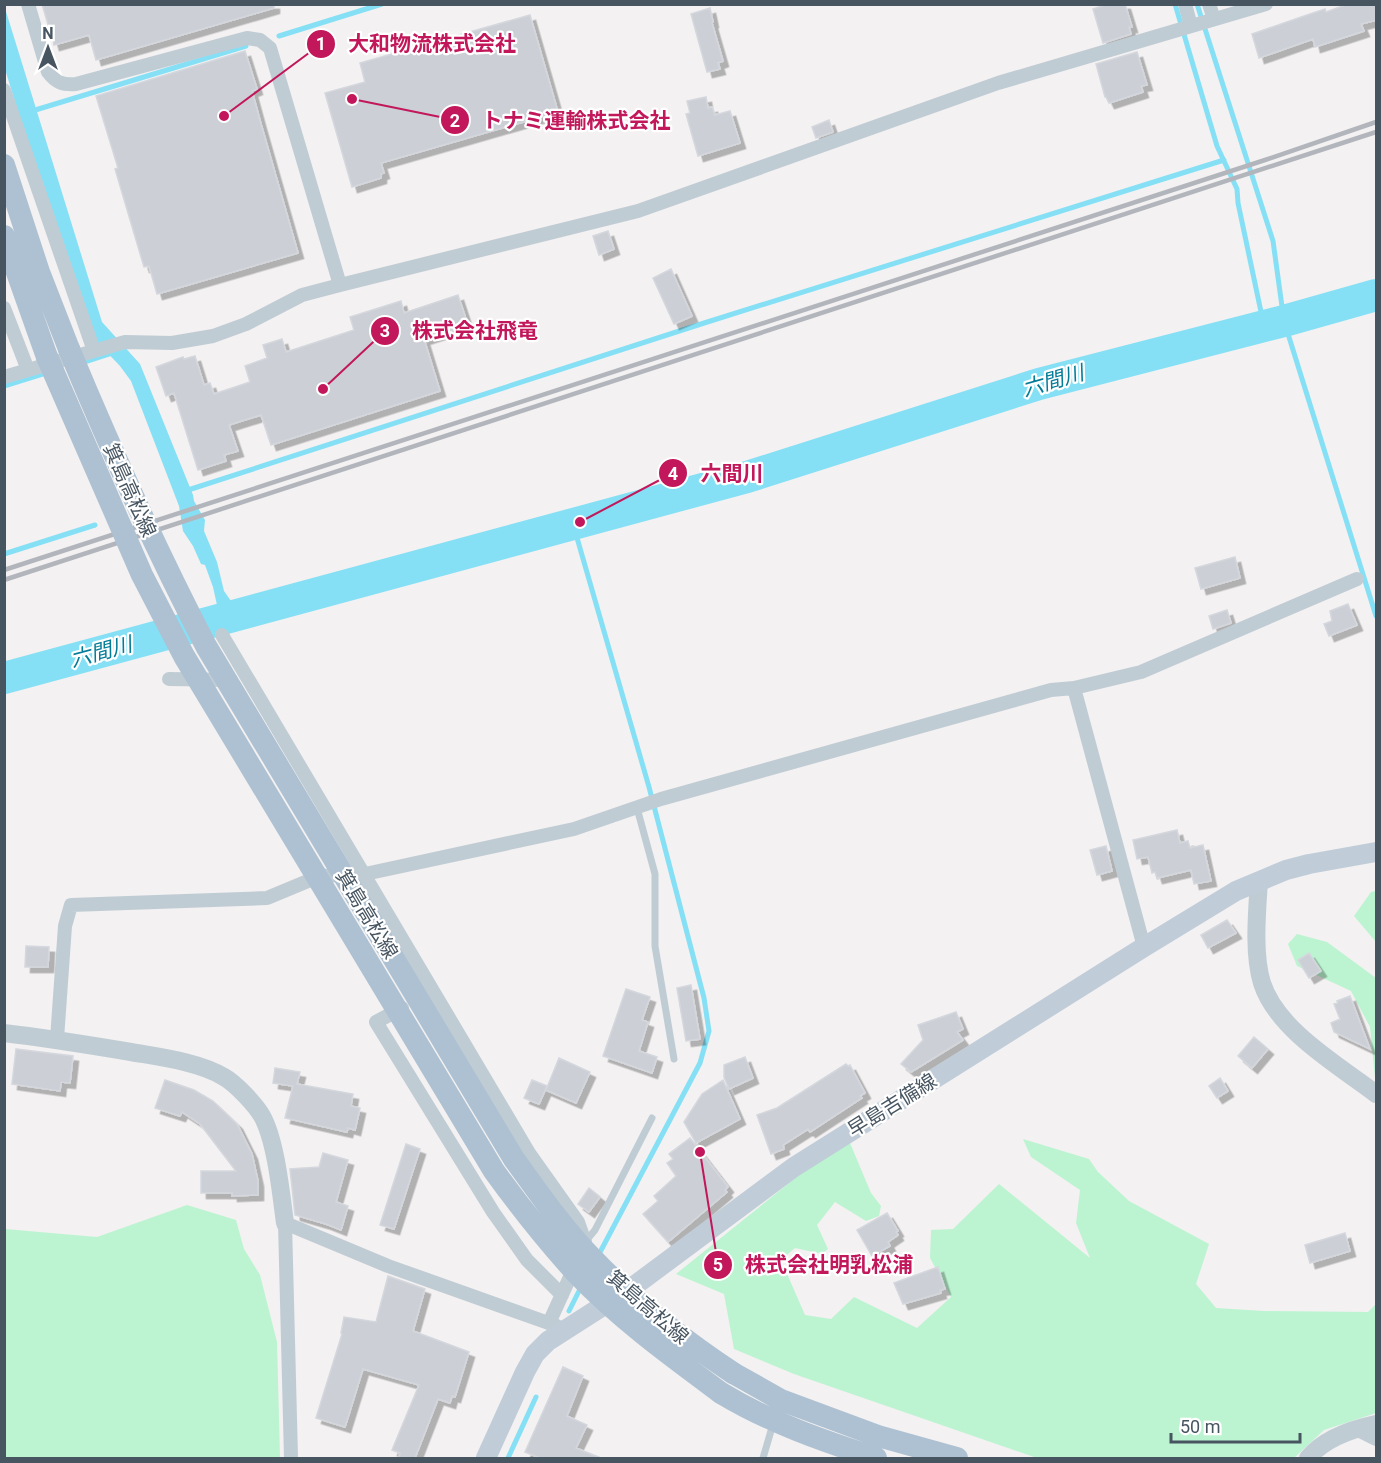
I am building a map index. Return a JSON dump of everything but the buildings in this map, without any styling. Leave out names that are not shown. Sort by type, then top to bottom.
[{"type":"main road","name":"箕島高松線","points":[[4,165],[39,272],[69,349],[110,448],[164,565],[206,646],[514,1159],[591,1257],[681,1338],[733,1373],[782,1400],[878,1436],[957,1458]]},
{"type":"main road","name":"箕島高松線","points":[[4,236],[47,357],[142,575],[183,656],[494,1171],[537,1229],[579,1275],[625,1319],[668,1354],[722,1393],[774,1420],[876,1458]]},
{"type":"main road","name":"早島吉備線","points":[[486,1458],[525,1372],[535,1354],[548,1341],[557,1326],[634,1286],[794,1167],[1236,891],[1309,864],[1377,852]]},
{"type":"street","points":[[28,4],[48,72],[53,79],[63,85],[76,84],[247,38],[260,40],[270,48],[340,285]]},
{"type":"street","points":[[1185,4],[1195,25]]},
{"type":"street","points":[[1195,25],[1209,4]]},
{"type":"street","points":[[4,377],[125,342],[172,343],[213,336],[246,324],[303,296],[340,285],[638,211],[998,83],[1266,4]]},
{"type":"street","points":[[4,90],[98,350]]},
{"type":"street","points":[[4,309],[28,370]]},
{"type":"street","points":[[57,1039],[65,926],[71,905],[267,898],[320,876],[365,873],[574,830],[649,803],[1051,690],[1074,688],[1141,672],[1357,579]]},
{"type":"street","points":[[222,635],[529,1153],[578,1222],[585,1242],[562,1295],[557,1326],[388,1266],[285,1223]]},
{"type":"street","points":[[169,679],[248,680]]},
{"type":"street","points":[[1074,688],[1144,947]]},
{"type":"street","points":[[1259,881],[1258,962],[1262,983],[1270,1002],[1288,1025],[1377,1094]]},
{"type":"street","points":[[433,990],[376,1022],[493,1212],[527,1260],[562,1295]]},
{"type":"street","points":[[4,1033],[57,1039],[188,1063],[225,1077],[262,1116],[273,1149],[285,1223],[291,1458]]},
{"type":"street","points":[[1308,1458],[1331,1440],[1356,1429],[1377,1424]]},
{"type":"street","points":[[1356,1429],[1377,1440]]},
{"type":"lane","points":[[649,803],[655,874],[655,946],[674,1059]]},
{"type":"lane","points":[[585,1242],[595,1230],[652,1118]]},
{"type":"lane","points":[[763,1458],[774,1420]]},
{"type":"green space","points":[[1376,891],[1376,942],[1354,916],[1371,892]]},
{"type":"green space","points":[[1297,934],[1327,942],[1376,978],[1376,1080],[1370,1027],[1351,991],[1297,966],[1288,944]]},
{"type":"green space","points":[[1023,1139],[1089,1159],[1098,1172],[1129,1201],[1209,1244],[1196,1284],[1216,1308],[1368,1312],[1376,1304],[1376,1413],[1324,1430],[1294,1458],[1037,1458],[794,1374],[734,1349],[724,1294],[676,1274],[804,1171],[850,1143],[871,1193],[881,1206],[879,1216],[866,1221],[835,1202],[817,1225],[828,1249],[822,1254],[795,1248],[781,1260],[805,1315],[831,1319],[854,1297],[917,1328],[951,1297],[930,1258],[931,1230],[953,1229],[999,1184],[1090,1258],[1076,1223],[1080,1190],[1031,1157]]},
{"type":"green space","points":[[187,1205],[236,1220],[244,1249],[260,1275],[277,1342],[280,1458],[5,1458],[5,1229],[97,1237]]},
{"type":"water","points":[[4,5],[102,322],[140,364],[194,501],[205,520],[204,531],[217,562],[224,591],[231,601],[217,605],[205,565],[201,564],[183,531],[179,506],[131,381],[98,343],[5,69]]},
{"type":"waterway","points":[[279,36],[382,4]]},
{"type":"waterway","points":[[1175,4],[1217,146],[1237,189],[1264,326]]},
{"type":"waterway","points":[[1197,4],[1273,241],[1284,321],[1376,616]]},
{"type":"waterway","points":[[32,111],[246,46]]},
{"type":"waterway","points":[[185,491],[701,324],[1224,160]]},
{"type":"waterway","name":"六間川","points":[[4,678],[747,477],[1039,384],[1376,295]]},
{"type":"waterway","points":[[81,363],[115,352]]},
{"type":"waterway","points":[[4,386],[49,372]]},
{"type":"waterway","points":[[573,524],[649,787],[704,998],[709,1031],[700,1063],[598,1256]]},
{"type":"waterway","points":[[4,554],[95,525]]},
{"type":"waterway","points":[[222,598],[229,617]]},
{"type":"waterway","points":[[569,1311],[582,1285]]},
{"type":"waterway","points":[[508,1458],[536,1397]]},
{"type":"railway","points":[[4,570],[1376,122]]},
{"type":"railway","points":[[4,580],[1376,132]]},
{"type":"place","name":"トナミ運輸株式会社","points":[[352,99]]},
{"type":"place","name":"大和物流株式会社","points":[[224,116]]},
{"type":"place","name":"株式会社飛竜","points":[[323,389]]},
{"type":"place","name":"六間川","points":[[580,522]]},
{"type":"place","name":"株式会社明乳松浦","points":[[700,1152]]}]
